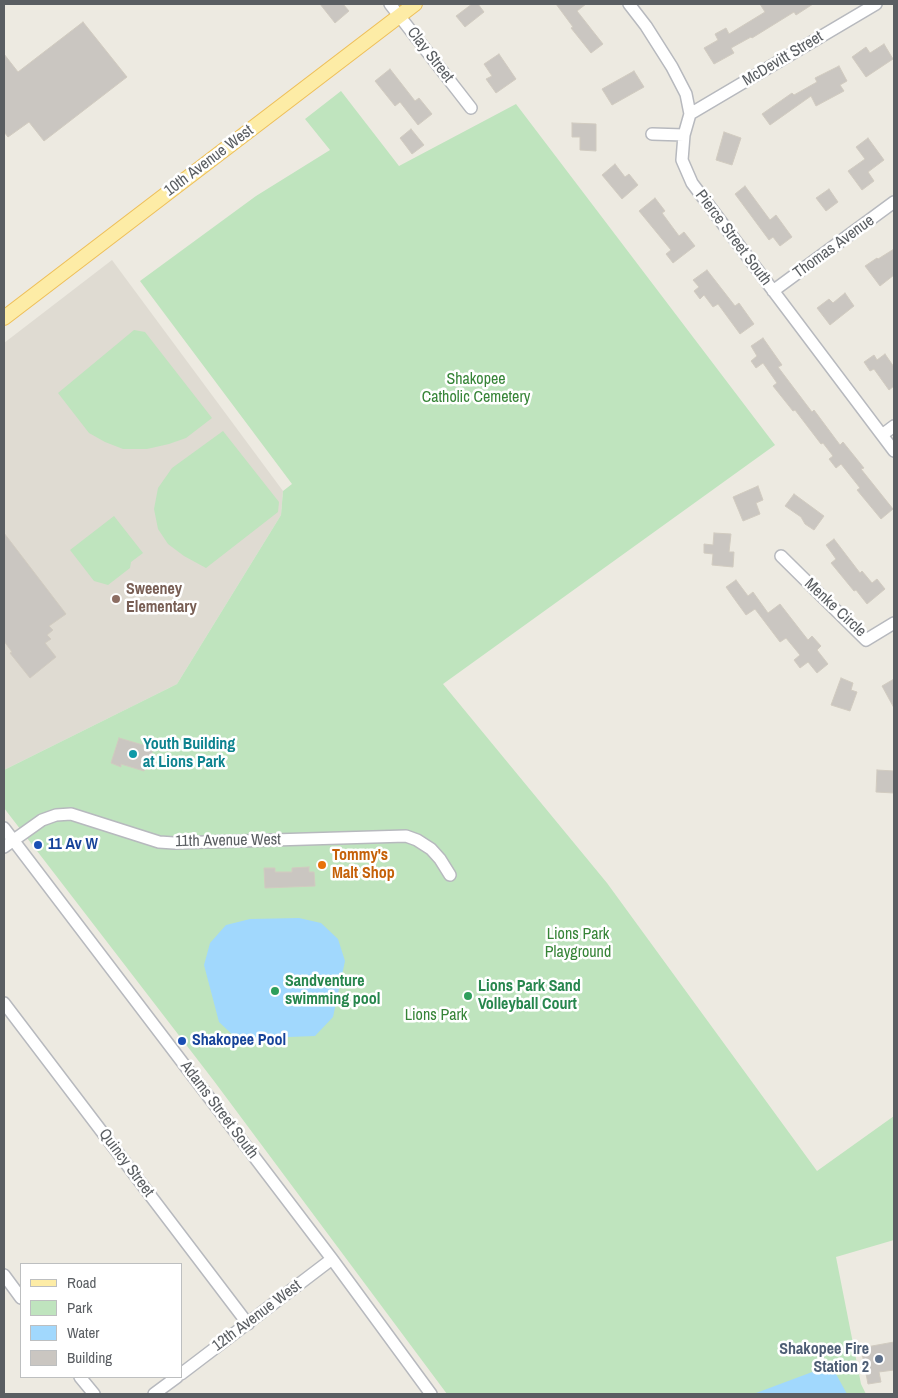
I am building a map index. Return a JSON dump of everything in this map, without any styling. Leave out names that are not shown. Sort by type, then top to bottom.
[{"type":"main road","name":"10th Avenue West","points":[[4,318],[415,4]]},
{"type":"street","name":"Clay Street","points":[[390,4],[471,108]]},
{"type":"street","points":[[629,4],[646,26],[672,67],[686,94],[690,114]]},
{"type":"street","name":"McDevitt Street","points":[[690,114],[876,4]]},
{"type":"street","name":"Pierce Street South","points":[[690,114],[684,135],[682,160],[692,184],[894,451]]},
{"type":"street","points":[[652,134],[684,135]]},
{"type":"street","name":"Thomas Avenue","points":[[773,291],[894,202]]},
{"type":"street","points":[[882,434],[894,426]]},
{"type":"street","name":"Menke Circle","points":[[781,556],[866,640],[894,623]]},
{"type":"street","name":"11th Avenue West","points":[[8,844],[42,820],[63,814],[81,816],[160,842],[174,843],[406,836],[417,840],[431,850],[440,859],[450,875]]},
{"type":"street","name":"Adams Street South","points":[[4,828],[8,844],[332,1259],[431,1394]]},
{"type":"street","name":"Quincy Street","points":[[4,1002],[248,1324]]},
{"type":"street","name":"12th Avenue West","points":[[182,1373],[332,1259]]},
{"type":"street","points":[[4,1275],[20,1297]]},
{"type":"street","points":[[81,1378],[94,1394]]},
{"type":"street","points":[[154,1394],[176,1378]]},
{"type":"shaded area","name":"Sweeney Elementary","points":[[112,260],[283,491],[281,515],[177,684],[4,770],[4,343]]},
{"type":"green space","name":"Lions Park","points":[[341,91],[399,166],[516,104],[775,445],[443,684],[607,883],[817,1171],[894,1116],[894,1240],[836,1257],[861,1384],[866,1394],[447,1394],[214,1081],[4,808],[4,770],[177,684],[281,515],[283,491],[292,484],[140,281],[256,196],[330,150],[305,119]]},
{"type":"green space","points":[[134,330],[145,332],[212,418],[186,438],[147,449],[123,449],[89,433],[58,393]]},
{"type":"green space","points":[[223,431],[279,502],[278,512],[206,568],[184,556],[168,544],[158,529],[154,509],[158,488],[172,468]]},
{"type":"green space","points":[[114,516],[143,553],[131,562],[130,568],[108,585],[94,581],[70,550]]},
{"type":"water","name":"Sandventure swimming pool","points":[[299,918],[321,923],[338,939],[345,961],[333,1017],[315,1036],[237,1039],[219,1022],[204,965],[210,943],[226,925],[250,919]]},
{"type":"water","points":[[831,1365],[847,1394],[749,1394],[756,1393]]},
{"type":"building","points":[[320,4],[343,4],[349,11],[335,23]]},
{"type":"building","points":[[472,4],[478,4],[484,12],[465,27],[456,16]]},
{"type":"building","points":[[556,4],[586,4],[577,11],[603,44],[591,53],[571,28],[573,27]]},
{"type":"building","points":[[760,4],[813,4],[796,15],[794,12],[752,38],[731,48],[734,53],[714,64],[704,48],[718,40],[715,34],[726,28],[729,34],[765,12]]},
{"type":"building","points":[[83,22],[127,77],[44,141],[29,122],[8,137],[4,132],[4,54],[18,72]]},
{"type":"building","points":[[884,44],[893,59],[866,77],[852,57],[866,47],[870,53]]},
{"type":"building","points":[[499,54],[516,79],[496,93],[486,79],[492,76],[484,64]]},
{"type":"building","points":[[839,66],[847,81],[840,85],[844,91],[816,106],[811,96],[770,125],[762,114],[792,93],[794,95],[817,82],[815,78]]},
{"type":"building","points":[[390,69],[415,101],[419,98],[432,114],[418,125],[400,102],[395,106],[375,81]]},
{"type":"building","points":[[634,71],[644,87],[612,105],[602,89]]},
{"type":"building","points":[[572,123],[596,124],[596,151],[580,150],[580,137],[572,137]]},
{"type":"building","points":[[411,129],[424,145],[412,154],[400,138]]},
{"type":"building","points":[[724,132],[741,138],[732,165],[716,160]]},
{"type":"building","points":[[868,138],[884,160],[868,172],[874,181],[862,190],[848,171],[865,159],[856,147]]},
{"type":"building","points":[[615,164],[625,177],[629,174],[638,185],[622,199],[602,175]]},
{"type":"building","points":[[745,186],[770,220],[776,215],[792,237],[780,246],[773,237],[769,240],[735,194]]},
{"type":"building","points":[[829,189],[838,202],[826,211],[816,198]]},
{"type":"building","points":[[655,198],[665,211],[662,213],[679,236],[684,232],[695,246],[673,263],[666,254],[671,250],[639,211]]},
{"type":"building","points":[[894,249],[894,275],[880,286],[865,266]]},
{"type":"building","points":[[707,270],[735,306],[739,303],[754,324],[740,334],[718,304],[713,307],[704,295],[700,299],[694,291],[699,287],[693,280]]},
{"type":"building","points":[[845,293],[854,306],[830,325],[817,308],[829,299],[833,303]]},
{"type":"building","points":[[763,338],[782,365],[778,367],[812,412],[814,410],[840,445],[843,442],[864,468],[861,469],[893,509],[881,519],[857,490],[860,488],[841,464],[836,468],[829,459],[833,456],[773,386],[777,383],[763,363],[756,368],[751,361],[757,356],[751,346]]},
{"type":"building","points":[[885,354],[894,367],[894,386],[889,390],[874,369],[870,371],[864,362],[874,355],[877,360]]},
{"type":"building","points":[[758,486],[763,500],[756,503],[760,514],[743,521],[733,497]]},
{"type":"building","points":[[794,494],[824,516],[814,530],[805,524],[801,517],[785,506]]},
{"type":"building","points":[[4,533],[66,614],[49,626],[53,630],[47,635],[51,639],[45,643],[56,657],[30,678],[10,653],[12,652],[4,641]]},
{"type":"building","points":[[714,533],[731,534],[729,552],[734,552],[733,567],[712,565],[713,554],[704,553],[704,544],[713,545]]},
{"type":"building","points":[[834,539],[860,573],[862,571],[872,583],[877,579],[885,589],[867,604],[831,563],[836,559],[826,545]]},
{"type":"building","points":[[736,580],[748,596],[753,592],[768,613],[780,604],[808,640],[812,636],[821,646],[817,650],[828,664],[817,673],[808,662],[800,668],[794,660],[800,655],[786,638],[780,642],[755,609],[746,615],[726,587]]},
{"type":"building","points":[[841,678],[853,683],[851,690],[857,692],[850,711],[831,705]]},
{"type":"building","points":[[894,679],[894,708],[882,686]]},
{"type":"building","name":"Youth Building at Lions Park","points":[[119,738],[153,748],[150,760],[147,760],[144,771],[121,764],[121,767],[111,763]]},
{"type":"building","points":[[877,770],[894,771],[894,793],[876,792]]},
{"type":"building","points":[[309,867],[309,872],[314,872],[315,886],[265,888],[264,868],[275,868],[275,872],[292,872],[292,868]]},
{"type":"building","name":"Shakopee Fire Station 2","points":[[894,1342],[894,1370],[879,1372],[881,1382],[868,1384],[861,1348]]},
{"type":"place","name":"Sweeney Elementary","points":[[116,599]]},
{"type":"place","name":"Youth Building at Lions Park","points":[[133,754]]},
{"type":"place","name":"11 Av W","points":[[38,845]]},
{"type":"place","name":"Tommy's Malt Shop","points":[[322,865]]},
{"type":"place","name":"Sandventure swimming pool","points":[[275,991]]},
{"type":"place","name":"Lions Park Sand Volleyball Court","points":[[468,996]]},
{"type":"place","name":"Shakopee Pool","points":[[182,1041]]},
{"type":"place","name":"Shakopee Fire Station 2","points":[[879,1359]]},
{"type":"park label","name":"Shakopee Catholic Cemetery","points":[[476,389]]},
{"type":"park label","name":"Lions Park Playground","points":[[578,944]]}]
